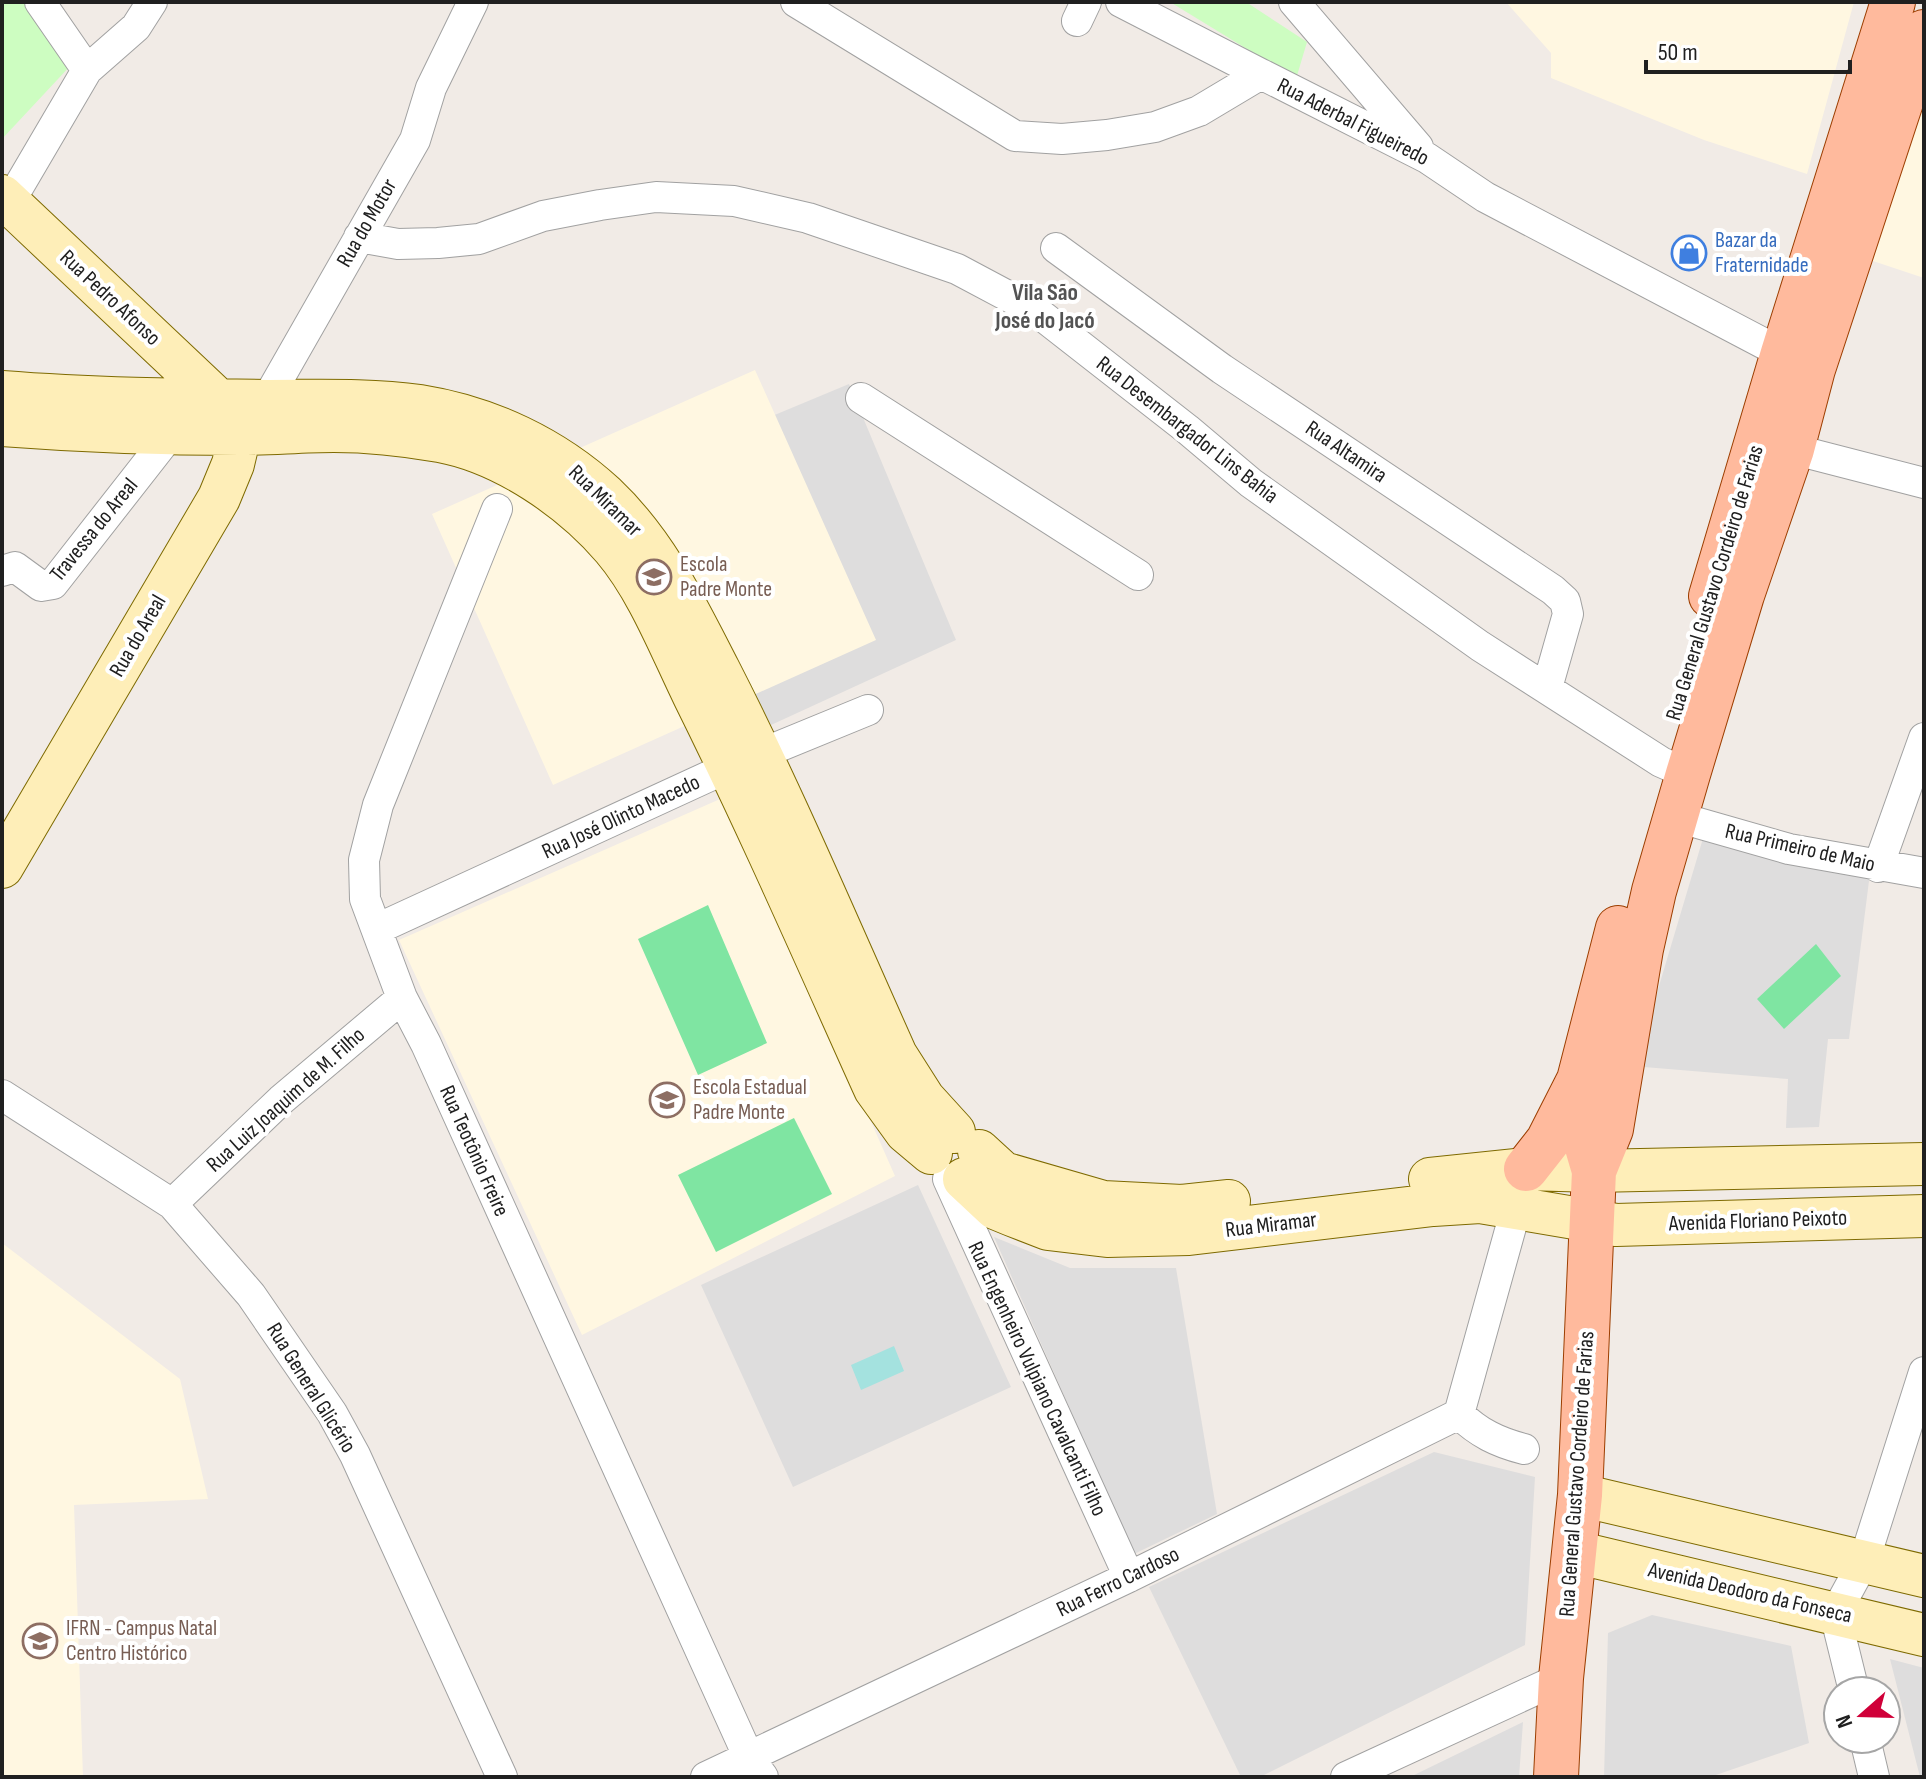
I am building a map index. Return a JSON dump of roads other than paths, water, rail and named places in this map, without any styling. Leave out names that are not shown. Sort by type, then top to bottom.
[{"type":"main road","name":"Rua General Gustavo Cordeiro de Farias","points":[[1556,1777],[1561,1678],[1580,1495],[1594,1171],[1582,1130],[1579,1080],[1777,440],[1893,2]]},
{"type":"main road","name":"Rua General Gustavo Cordeiro de Farias","points":[[1798,361],[1924,32]]},
{"type":"main road","name":"Rua Pedro Afonso","points":[[6,199],[229,417]]},
{"type":"main road","name":"Rua Miramar","points":[[2,392],[444,442],[490,458],[533,481],[575,511],[614,549],[745,760],[896,1055],[924,1099],[955,1159],[1103,1202],[1182,1206],[1521,1189],[1594,1171]]},
{"type":"main road","name":"Rua Miramar","points":[[2,425],[172,432],[229,417],[266,401],[377,401],[422,407],[480,421],[522,437],[567,464],[606,496],[642,534],[673,581],[745,760]]},
{"type":"main road","name":"Rua do Areal","points":[[2,867],[219,498],[233,464],[229,417]]},
{"type":"main road","name":"Rua General Gustavo Cordeiro de Farias","points":[[1594,1171],[1611,1129],[1641,949],[1654,891],[1677,817],[1674,768]]},
{"type":"main road","points":[[1521,1189],[1579,1080]]},
{"type":"main road","points":[[1594,1171],[1924,1164]]},
{"type":"main road","name":"Rua Miramar","points":[[1521,1189],[1592,1222]]},
{"type":"main road","name":"Avenida Floriano Peixoto","points":[[1592,1222],[1616,1225],[1924,1216]]},
{"type":"main road","name":"Avenida Deodoro da Fonseca","points":[[1580,1495],[1850,1588],[1924,1635]]},
{"type":"main road","name":"Avenida Deodoro da Fonseca","points":[[1575,1552],[1850,1588],[1924,1576]]},
{"type":"street","points":[[40,2],[87,70]]},
{"type":"street","points":[[6,199],[87,70],[136,27],[152,2]]},
{"type":"street","name":"Rua do Motor","points":[[266,401],[415,140],[431,88],[473,2]]},
{"type":"street","name":"Rua Aderbal Figueiredo","points":[[796,2],[1015,136],[1062,139],[1155,127],[1199,111],[1261,74],[1427,158],[1485,197],[1798,361]]},
{"type":"street","points":[[1121,2],[1261,74]]},
{"type":"street","points":[[1294,2],[1427,158]]},
{"type":"street","name":"Rua Desembargador Lins Bahia","points":[[359,237],[398,244],[438,243],[479,239],[543,216],[656,197],[734,201],[808,218],[957,269],[1036,311],[1251,483],[1480,646],[1674,768]]},
{"type":"street","name":"Rua Altamira","points":[[1056,248],[1222,369],[1553,590],[1565,601],[1568,614],[1547,688]]},
{"type":"street","points":[[861,398],[1138,575]]},
{"type":"street","name":"Travessa do Areal","points":[[2,571],[15,567],[41,586],[53,584],[172,432]]},
{"type":"street","points":[[1777,440],[1924,483]]},
{"type":"street","name":"Rua Teotônio Freire","points":[[497,509],[378,805],[364,860],[365,899],[402,998],[426,1044],[658,1561],[756,1767]]},
{"type":"street","name":"Rua José Olinto Macedo","points":[[377,929],[745,760],[868,710]]},
{"type":"street","points":[[1884,868],[1924,738]]},
{"type":"street","name":"Rua Primeiro de Maio","points":[[1677,817],[1789,849],[1924,873]]},
{"type":"street","points":[[1884,868],[1924,849]]},
{"type":"street","name":"Rua Luiz Joaquim de M. Filho","points":[[172,1204],[281,1100],[402,998]]},
{"type":"street","name":"Rua General Glicério","points":[[2,1095],[172,1204],[251,1295],[332,1413],[355,1455],[502,1777]]},
{"type":"street","name":"Rua Engenheiro Vulpiano Cavalcanti Filho","points":[[955,1159],[1129,1577]]},
{"type":"street","points":[[1521,1189],[1459,1414],[1490,1439],[1524,1449]]},
{"type":"street","points":[[1853,1675],[1850,1588],[1924,1372]]},
{"type":"street","name":"Rua Ferro Cardoso","points":[[706,1777],[756,1767],[1129,1577],[1459,1414]]},
{"type":"street","points":[[1346,1777],[1561,1678]]},
{"type":"street","points":[[1869,1755],[1874,1777]]},
{"type":"water","points":[[894,1346],[904,1371],[861,1390],[851,1365]]},
{"type":"place","name":"Bazar da Fraternidade","points":[[1689,253]]},
{"type":"place","name":"Escola Padre Monte","points":[[654,577]]},
{"type":"place","name":"Escola Estadual Padre Monte","points":[[667,1100]]},
{"type":"place","name":"IFRN - Campus Natal Centro Histórico","points":[[40,1641]]},
{"type":"district","name":"Vila São José do Jacó","points":[[1045,306]]}]
